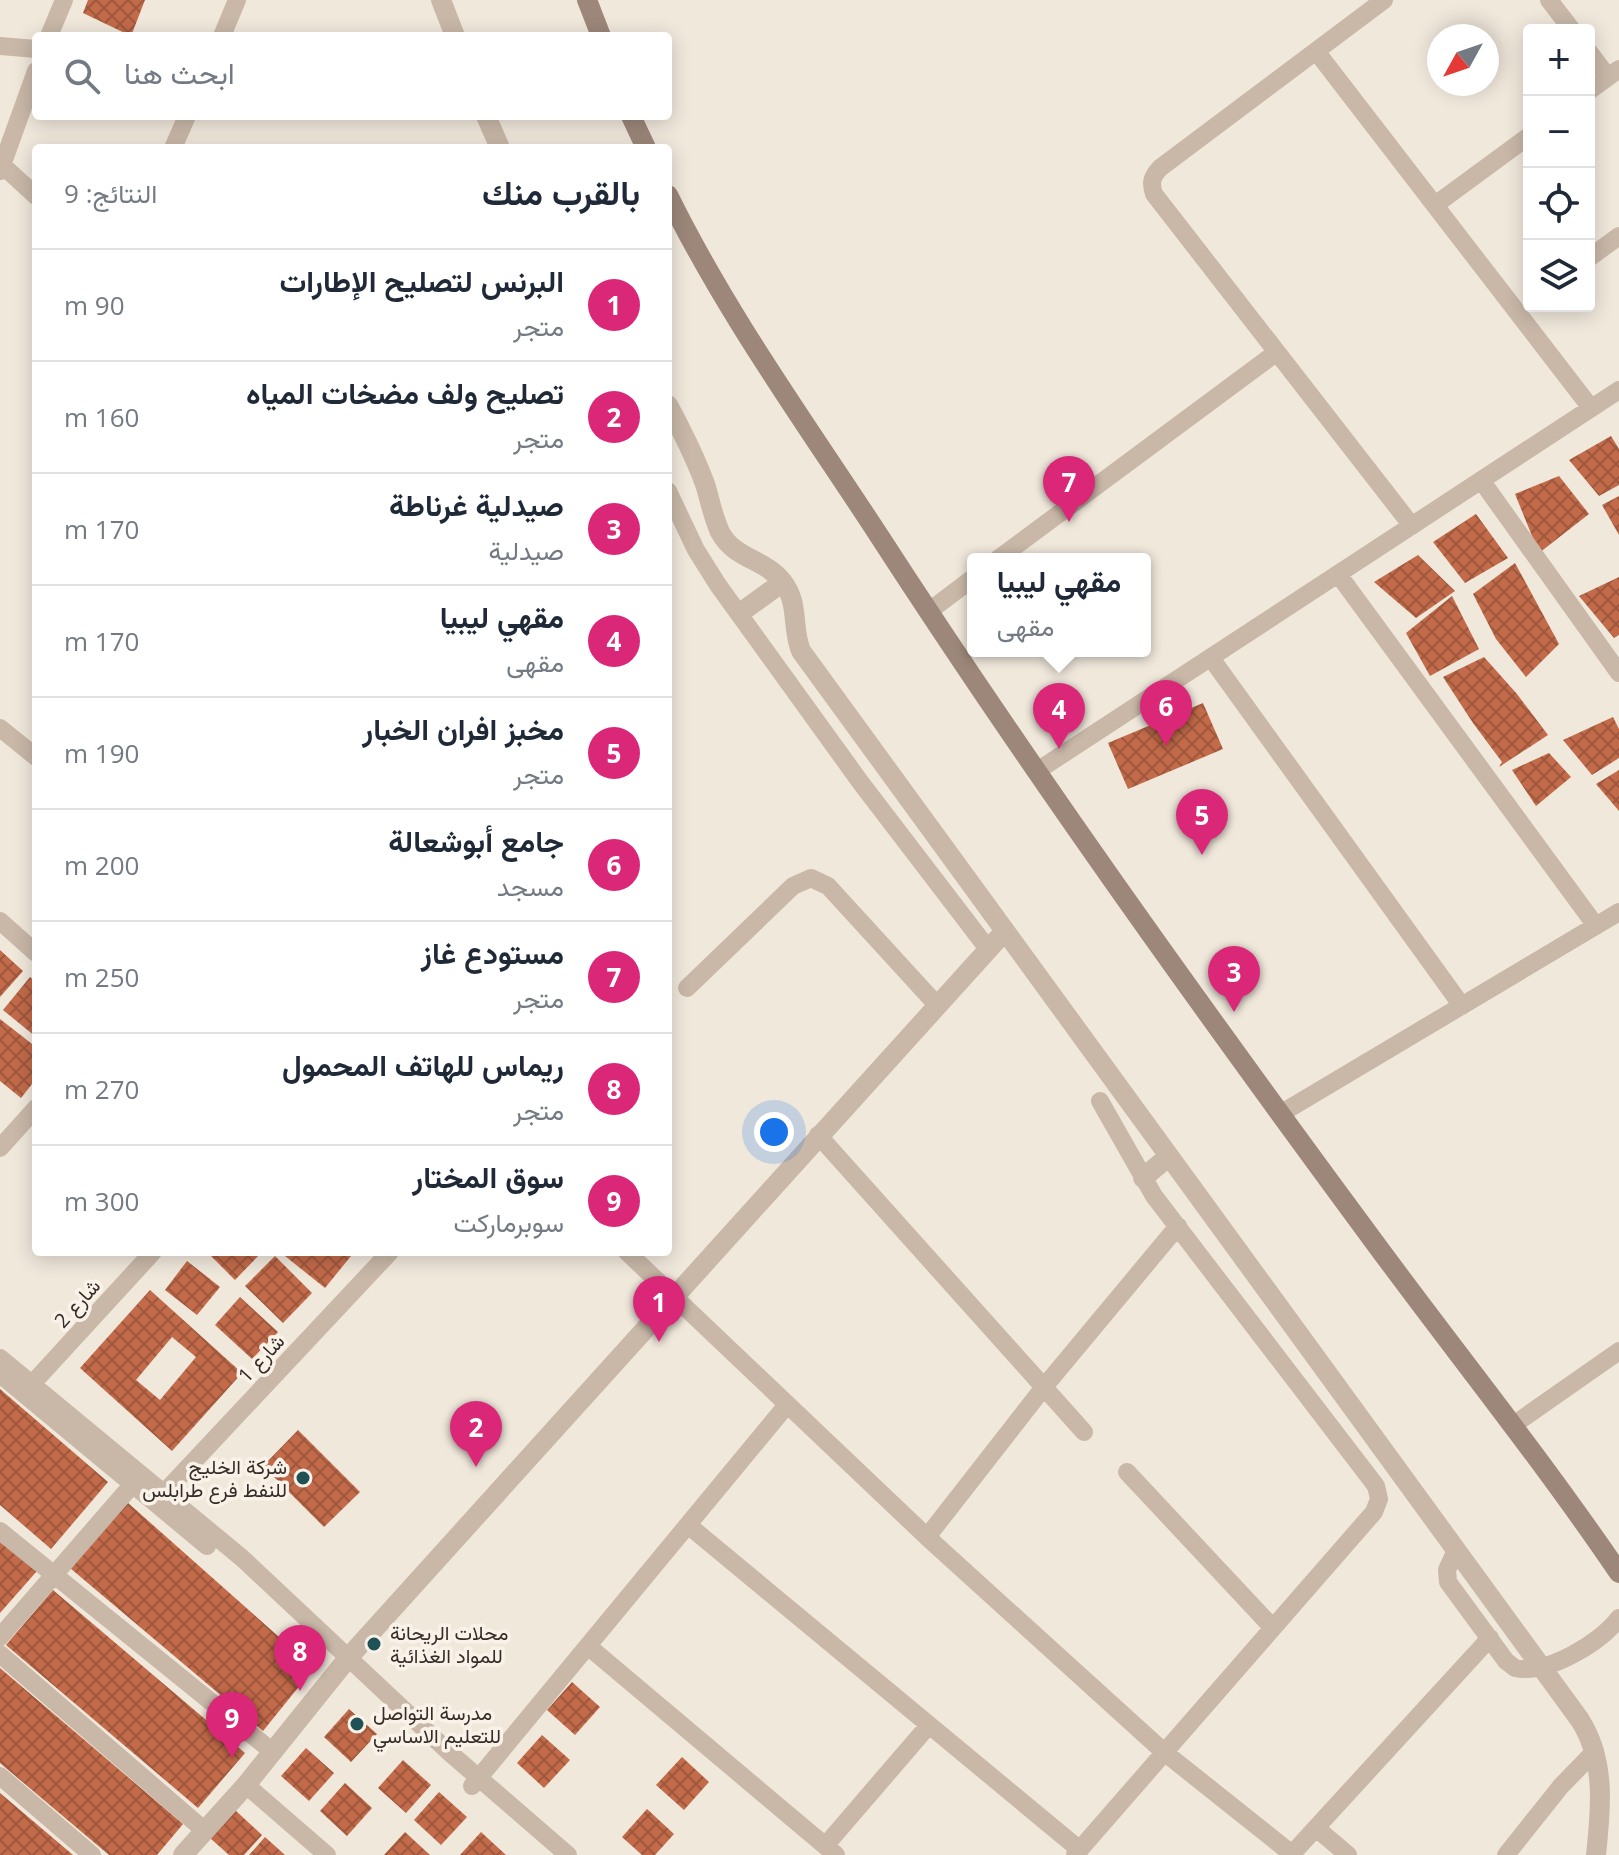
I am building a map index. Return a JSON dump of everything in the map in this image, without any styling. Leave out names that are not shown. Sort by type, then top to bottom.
[{"type":"main road","points":[[587,0],[599,32]]},
{"type":"main road","points":[[633,120],[644,144]]},
{"type":"main road","points":[[672,202],[744,329],[928,612],[1037,771],[1280,1114],[1619,1573]]},
{"type":"street","points":[[51,32],[64,0]]},
{"type":"street","points":[[224,32],[237,0]]},
{"type":"street","points":[[441,0],[453,32]]},
{"type":"street","points":[[1384,0],[1160,168],[1153,175],[1151,185],[1154,194],[1412,526]]},
{"type":"street","points":[[1549,0],[1567,24]]},
{"type":"street","points":[[0,46],[32,49]]},
{"type":"street","points":[[1316,51],[1435,205],[1522,306],[1591,408]]},
{"type":"street","points":[[1595,57],[1614,73],[1595,87]]},
{"type":"street","points":[[32,82],[1,168],[32,193]]},
{"type":"street","points":[[175,144],[185,120]]},
{"type":"street","points":[[488,120],[498,144]]},
{"type":"street","points":[[1435,205],[1523,140]]},
{"type":"street","points":[[1595,254],[1619,236]]},
{"type":"street","points":[[1006,553],[1277,352]]},
{"type":"street","points":[[1037,771],[1619,390]]},
{"type":"street","points":[[672,413],[689,446],[721,534],[741,555],[766,567],[783,582],[793,601],[795,632],[801,651],[1587,1730],[1595,1751],[1600,1789],[1596,1855]]},
{"type":"street","points":[[1481,480],[1616,663]]},
{"type":"street","points":[[672,499],[707,568],[861,783],[988,949]]},
{"type":"street","points":[[1338,574],[1596,926]]},
{"type":"street","points":[[740,613],[783,582]]},
{"type":"street","points":[[928,612],[967,583]]},
{"type":"street","points":[[1211,658],[1462,1006]]},
{"type":"street","points":[[0,728],[32,754]]},
{"type":"street","points":[[687,988],[793,886],[811,878],[828,886],[936,1004]]},
{"type":"street","points":[[1280,1114],[1619,912]]},
{"type":"street","points":[[0,921],[32,949]]},
{"type":"street","points":[[183,1855],[246,1785],[345,1662],[1005,931]]},
{"type":"street","points":[[688,1525],[1078,1852],[1374,1512],[1379,1493],[1143,1178],[1100,1101]]},
{"type":"street","points":[[0,1148],[32,1112]]},
{"type":"street","points":[[818,1135],[1084,1432]]},
{"type":"street","points":[[1143,1178],[1169,1156]]},
{"type":"street","points":[[927,1537],[1044,1387],[1178,1226]]},
{"type":"street","name":"شارع 2","points":[[32,1384],[149,1256]]},
{"type":"street","name":"شارع 1","points":[[164,1493],[386,1256]]},
{"type":"street","points":[[631,1256],[786,1406],[1164,1752],[1292,1855],[1490,1638]]},
{"type":"street","points":[[1512,1426],[1619,1351]]},
{"type":"street","points":[[0,1358],[345,1662],[551,1855]]},
{"type":"street","points":[[0,1374],[137,1480],[164,1493],[276,1589],[345,1662]]},
{"type":"street","points":[[476,1782],[786,1406]]},
{"type":"street","points":[[1127,1472],[1273,1628]]},
{"type":"street","points":[[0,1637],[137,1480]]},
{"type":"street","points":[[0,1531],[273,1752]]},
{"type":"street","points":[[1456,1550],[1447,1570],[1448,1582],[1515,1668],[1541,1666],[1593,1643],[1619,1618]]},
{"type":"street","points":[[589,1647],[831,1850],[929,1725]]},
{"type":"street","points":[[0,1654],[204,1830]]},
{"type":"street","points":[[1506,1855],[1561,1786],[1595,1751]]},
{"type":"street","points":[[0,1776],[92,1855]]},
{"type":"street","points":[[476,1782],[568,1855]]},
{"type":"street","points":[[246,1785],[327,1855]]},
{"type":"street","points":[[1316,1828],[1348,1855]]},
{"type":"building","points":[[88,0],[145,0],[133,32],[123,32],[83,13]]},
{"type":"building","points":[[1611,436],[1619,449],[1619,485],[1599,496],[1569,460]]},
{"type":"building","points":[[1559,476],[1589,514],[1539,553],[1515,494]]},
{"type":"building","points":[[1619,496],[1619,535],[1602,505]]},
{"type":"building","points":[[1476,514],[1508,558],[1465,583],[1433,542]]},
{"type":"building","points":[[1418,555],[1455,591],[1416,618],[1374,582]]},
{"type":"building","points":[[1515,563],[1559,644],[1526,677],[1496,639],[1473,594]]},
{"type":"building","points":[[1619,577],[1619,635],[1614,638],[1579,596]]},
{"type":"building","points":[[1452,596],[1479,649],[1430,676],[1406,633]]},
{"type":"building","points":[[1484,657],[1548,735],[1499,767],[1502,762],[1443,677]]},
{"type":"building","points":[[1203,703],[1223,749],[1128,789],[1108,743]]},
{"type":"building","points":[[1613,717],[1619,729],[1619,758],[1592,775],[1563,740]]},
{"type":"building","points":[[1549,753],[1571,777],[1536,806],[1512,770]]},
{"type":"building","points":[[1619,770],[1619,811],[1596,784]]},
{"type":"building","points":[[0,950],[23,971],[0,997]]},
{"type":"building","points":[[30,977],[32,979],[32,1034],[3,1010]]},
{"type":"building","points":[[0,1019],[32,1044],[32,1084],[21,1098],[0,1081]]},
{"type":"building","points":[[211,1256],[258,1256],[235,1280]]},
{"type":"building","points":[[275,1256],[312,1293],[283,1323],[245,1286]]},
{"type":"building","points":[[285,1256],[351,1256],[325,1288]]},
{"type":"building","points":[[187,1261],[220,1287],[197,1315],[165,1290]]},
{"type":"building","points":[[150,1290],[242,1373],[172,1451],[80,1368]],"holes":[[[172,1337],[196,1357],[160,1400],[136,1380]]]},
{"type":"building","points":[[240,1297],[278,1332],[252,1359],[215,1325]]},
{"type":"building","points":[[0,1389],[108,1482],[51,1549],[0,1505]]},
{"type":"building","points":[[298,1430],[360,1492],[324,1527],[263,1466]]},
{"type":"building","points":[[127,1502],[314,1668],[263,1731],[70,1568]]},
{"type":"building","points":[[0,1539],[37,1571],[0,1613]]},
{"type":"building","points":[[53,1590],[245,1753],[198,1808],[6,1645]]},
{"type":"building","points":[[0,1668],[183,1824],[157,1855],[109,1855],[0,1763]]},
{"type":"building","points":[[572,1682],[600,1707],[575,1735],[547,1710]]},
{"type":"building","points":[[349,1709],[377,1734],[351,1762],[324,1737]]},
{"type":"building","points":[[542,1735],[570,1760],[544,1788],[517,1763]]},
{"type":"building","points":[[306,1748],[334,1773],[309,1801],[281,1776]]},
{"type":"building","points":[[682,1757],[709,1782],[684,1810],[656,1785]]},
{"type":"building","points":[[403,1760],[431,1785],[406,1813],[378,1788]]},
{"type":"building","points":[[345,1783],[372,1808],[347,1836],[320,1811]]},
{"type":"building","points":[[439,1792],[467,1817],[441,1845],[414,1820]]},
{"type":"building","points":[[0,1793],[73,1855],[0,1855]]},
{"type":"building","points":[[647,1809],[674,1834],[655,1855],[642,1855],[622,1837]]},
{"type":"building","points":[[235,1810],[262,1835],[244,1855],[229,1855],[210,1838]]},
{"type":"building","points":[[405,1832],[430,1855],[384,1855]]},
{"type":"building","points":[[481,1832],[506,1855],[460,1855]]},
{"type":"building","points":[[265,1837],[285,1855],[249,1855]]},
{"type":"place","name":"مستودع غاز","points":[[1069,522]]},
{"type":"place","name":"جامع أبوشعالة","points":[[1166,746]]},
{"type":"place","name":"مقهي ليبيا","points":[[1059,749]]},
{"type":"place","name":"مخبز افران الخبار","points":[[1202,855]]},
{"type":"place","name":"صيدلية غرناطة","points":[[1234,1012]]},
{"type":"place","name":"البرنس لتصليح الإطارات","points":[[659,1342]]},
{"type":"place","name":"تصليح ولف مضخات المياه","points":[[476,1467]]},
{"type":"place","name":"شركة الخليج للنفط فرع طرابلس","points":[[303,1478]]},
{"type":"place","name":"محلات الريحانة للمواد الغذائية","points":[[374,1644]]},
{"type":"place","name":"ريماس للهاتف المحمول","points":[[300,1691]]},
{"type":"place","name":"مدرسة التواصل للتعليم الاساسي","points":[[357,1724]]},
{"type":"place","name":"سوق المختار","points":[[232,1758]]}]
